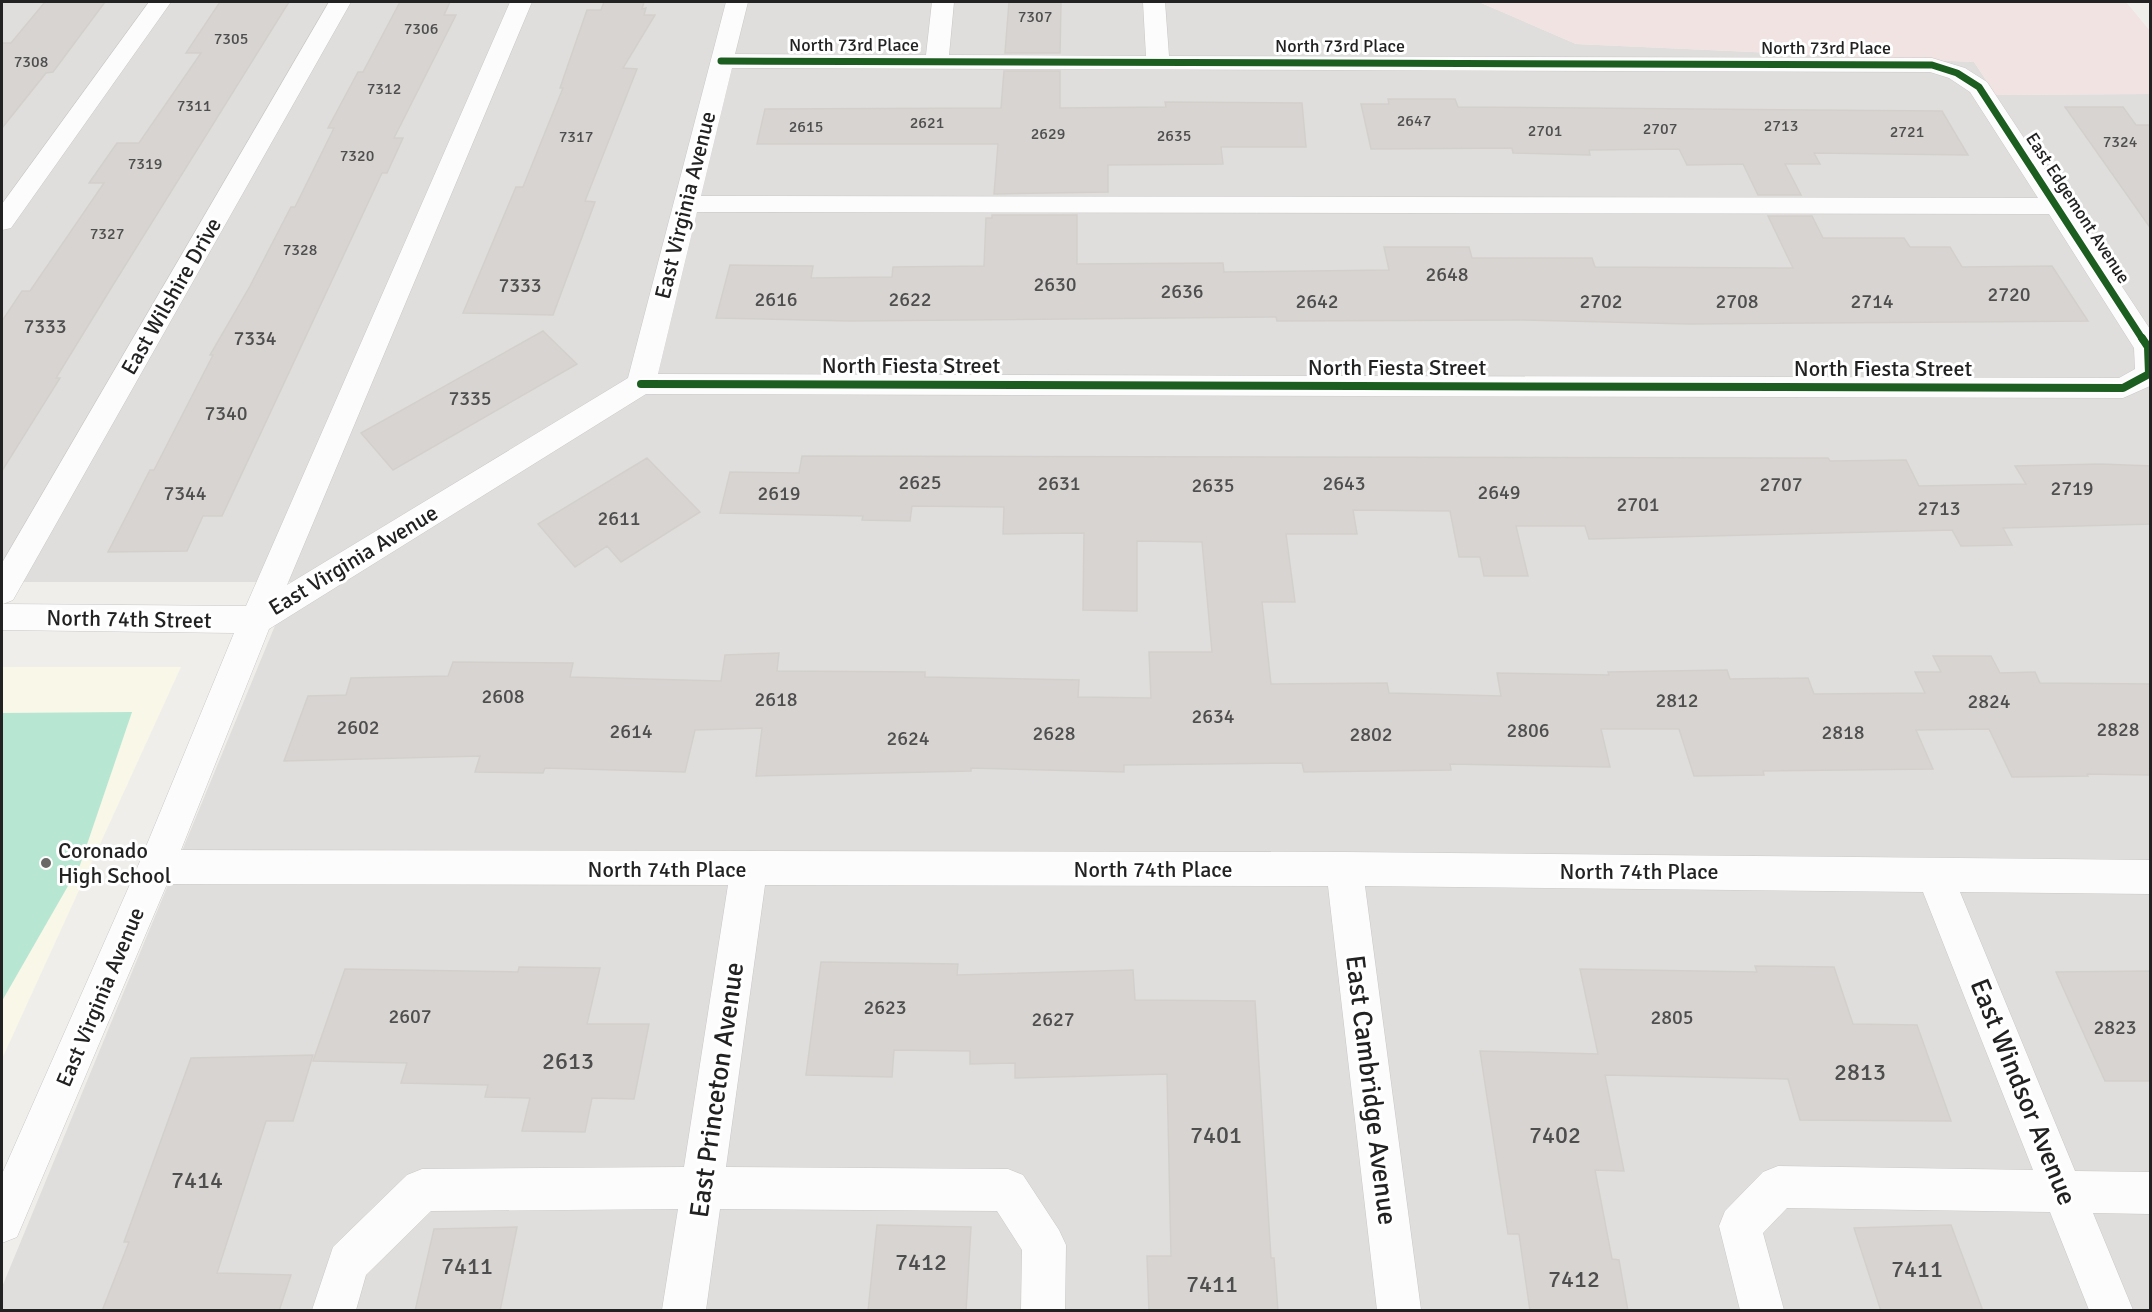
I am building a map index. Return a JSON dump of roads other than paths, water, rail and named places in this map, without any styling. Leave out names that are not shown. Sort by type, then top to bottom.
[{"type":"street","points":[[2,222],[160,2]]},
{"type":"street","name":"East Wilshire Drive","points":[[2,591],[340,2]]},
{"type":"street","points":[[256,620],[521,2]]},
{"type":"street","name":"East Virginia Avenue","points":[[2,1222],[156,867],[256,620],[642,384],[737,2]]},
{"type":"street","points":[[937,61],[944,2]]},
{"type":"street","points":[[1154,2],[1158,61]]},
{"type":"street","name":"North 73rd Place","points":[[721,61],[1932,65],[1958,73]]},
{"type":"street","name":"East Edgemont Avenue","points":[[1958,73],[1979,87],[2148,347],[2149,374]]},
{"type":"street","points":[[685,204],[2057,206]]},
{"type":"street","name":"North Fiesta Street","points":[[642,384],[2123,388],[2149,374]]},
{"type":"street","name":"North 74th Street","points":[[2,617],[256,620]]},
{"type":"street","name":"North 74th Place","points":[[156,867],[1344,869],[2151,876]]},
{"type":"street","name":"East Princeton Avenue","points":[[684,1311],[749,869]]},
{"type":"street","name":"East Cambridge Avenue","points":[[1344,869],[1399,1311]]},
{"type":"street","name":"East Windsor Avenue","points":[[1934,874],[2111,1311]]},
{"type":"street","points":[[1762,1311],[1740,1226],[1778,1187],[2151,1193]]},
{"type":"street","points":[[334,1311],[348,1262],[422,1190],[702,1188],[1008,1190],[1044,1245],[1043,1311]]},
{"type":"place","name":"Coronado High School","points":[[46,863]]}]
